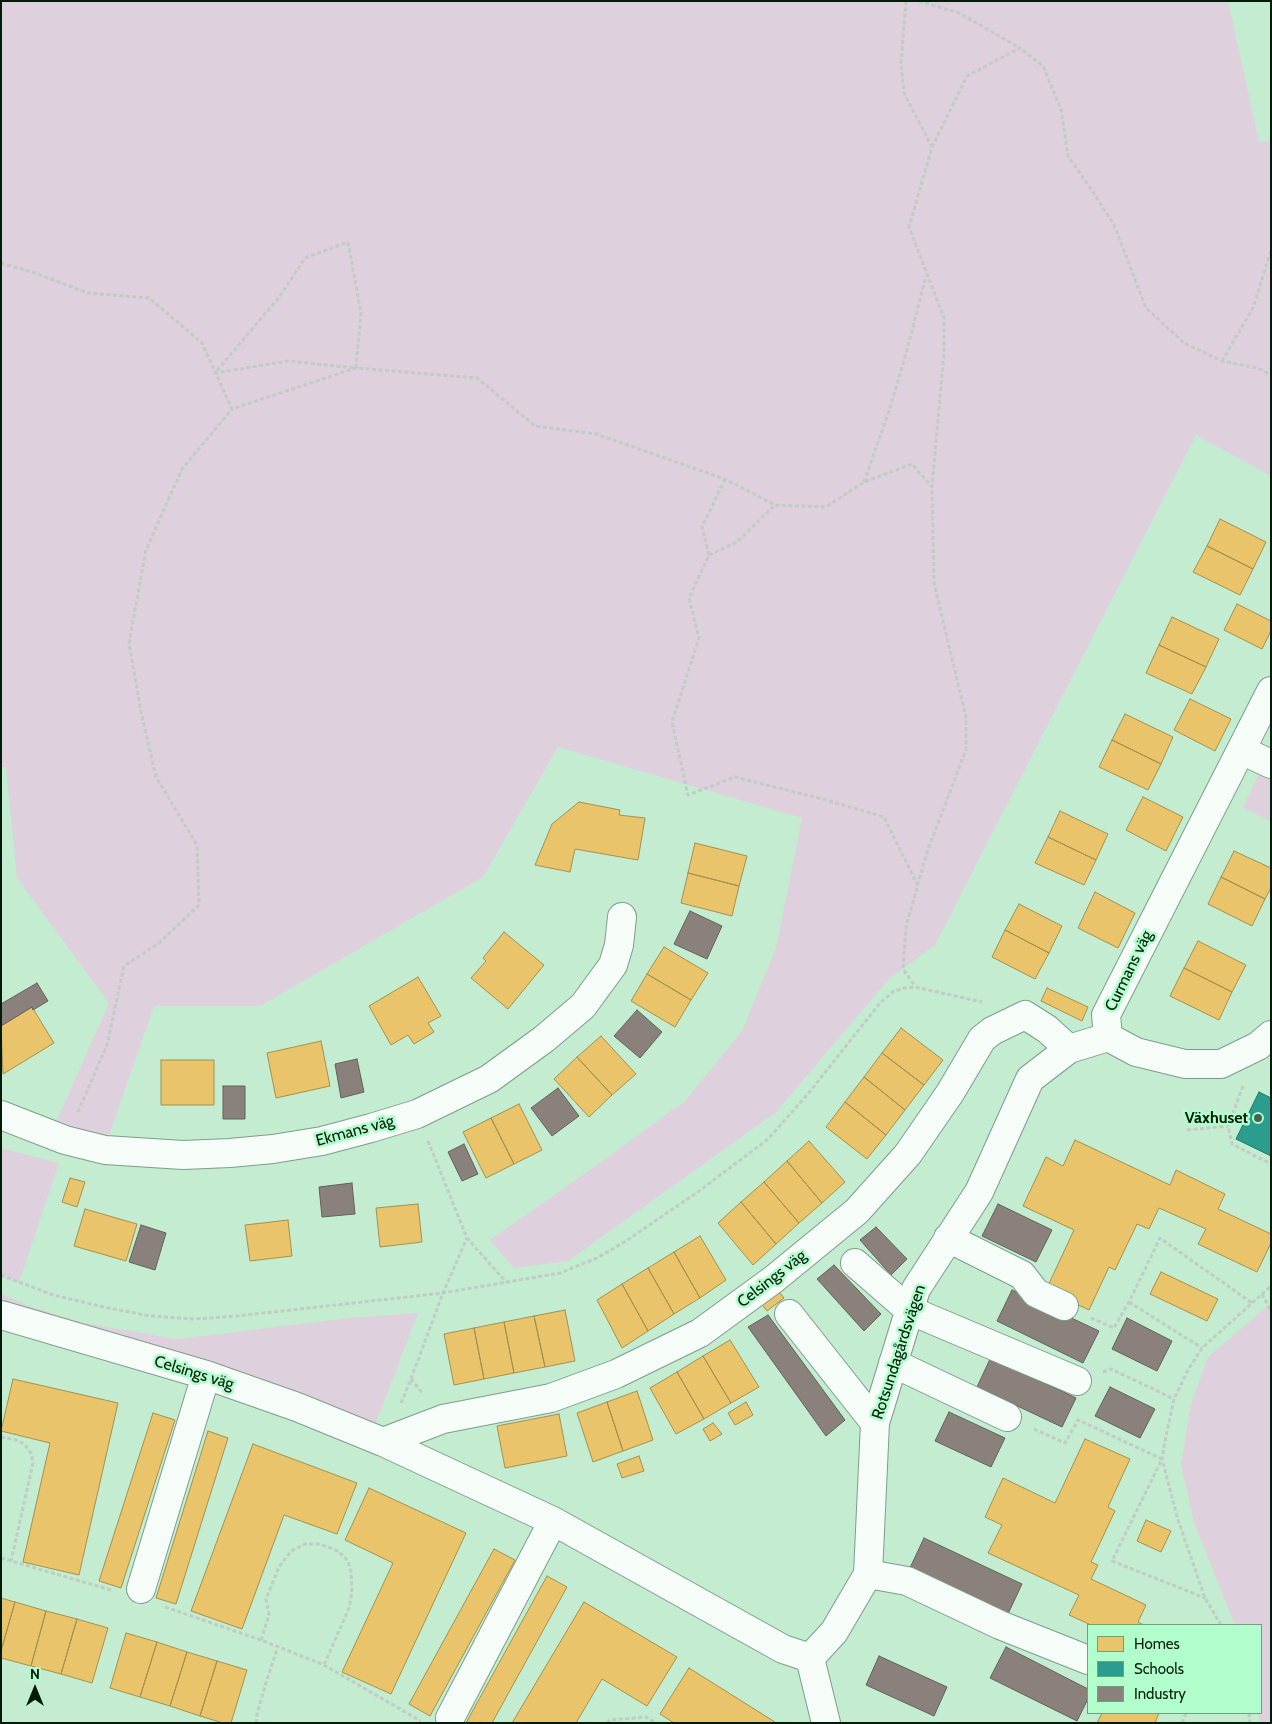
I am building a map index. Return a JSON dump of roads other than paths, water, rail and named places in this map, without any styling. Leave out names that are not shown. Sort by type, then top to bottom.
[{"type":"street","name":"Curmans väg","points":[[1108,1037],[1106,1015],[1271,691]]},
{"type":"street","points":[[1241,750],[1271,764]]},
{"type":"street","name":"Ekmans väg","points":[[1,1115],[65,1140],[105,1150],[183,1155],[274,1149],[322,1141],[417,1114],[489,1079],[544,1039],[583,1006],[613,965],[619,945],[622,917]]},
{"type":"street","name":"Celsings väg","points":[[383,1442],[443,1419],[551,1398],[616,1374],[700,1333],[774,1279],[857,1211],[908,1154],[950,1093],[982,1039],[992,1031],[1025,1015],[1047,1029],[1069,1049]]},
{"type":"street","points":[[1069,1049],[1108,1037],[1136,1052],[1185,1064],[1221,1064],[1264,1041]]},
{"type":"street","name":"Rotsundagårdsvägen","points":[[810,1658],[834,1632],[868,1574],[875,1422],[916,1289],[978,1192],[1030,1079],[1069,1049]]},
{"type":"street","points":[[948,1238],[1022,1275],[1036,1293],[1064,1306]]},
{"type":"street","points":[[855,1263],[909,1310],[1077,1381]]},
{"type":"street","points":[[789,1314],[875,1422]]},
{"type":"street","name":"Celsings väg","points":[[1,1315],[206,1375],[296,1407],[383,1442],[553,1522],[783,1648],[810,1658]]},
{"type":"street","points":[[893,1363],[1007,1417]]},
{"type":"street","points":[[139,1595],[206,1375]]},
{"type":"street","points":[[450,1718],[553,1522]]},
{"type":"street","points":[[868,1574],[907,1581],[1000,1625],[1087,1660]]},
{"type":"street","points":[[810,1658],[826,1723]]},
{"type":"place","name":"Växhuset","points":[[1258,1118]]}]
